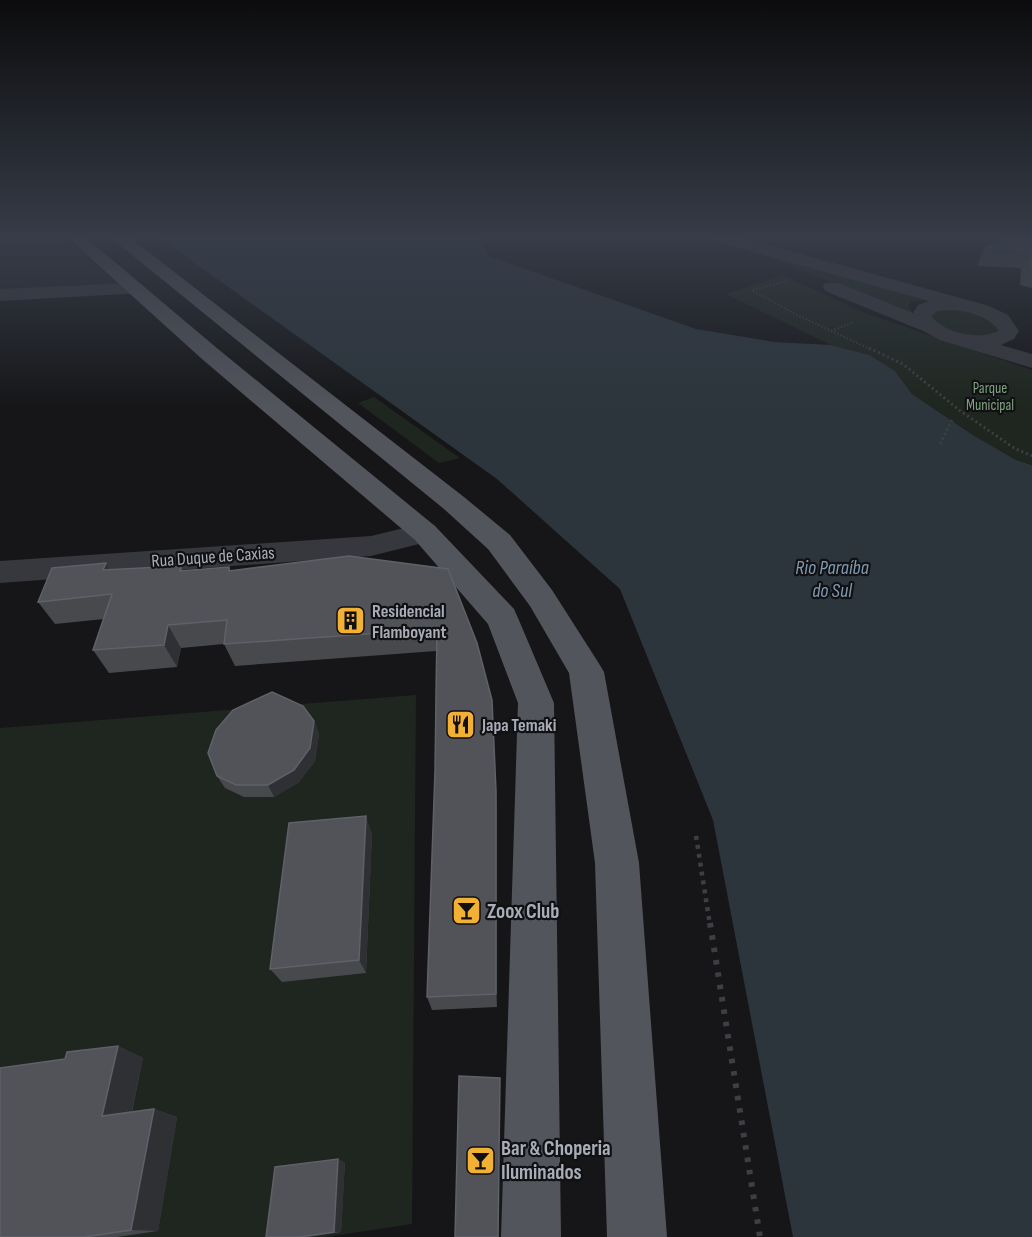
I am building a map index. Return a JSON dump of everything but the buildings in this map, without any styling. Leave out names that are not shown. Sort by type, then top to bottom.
[{"type":"main road","points":[[141,294],[425,533],[502,618],[536,703],[531,1237]]},
{"type":"main road","points":[[190,294],[454,503],[499,542],[541,598],[586,672],[617,863],[637,1237]]},
{"type":"street","points":[[0,295],[29,294]]},
{"type":"street","points":[[849,294],[951,336],[1032,361]]},
{"type":"street","points":[[920,294],[988,313],[1029,335]]},
{"type":"street","points":[[928,326],[923,321],[921,312],[931,306],[949,304],[988,313],[1008,327],[1009,331],[1004,338],[981,341],[951,336]]},
{"type":"street","name":"Rua Duque de Caxias","points":[[0,572],[371,546],[425,533]]},
{"type":"path","points":[[759,294],[831,331],[903,364],[959,410],[1014,448],[1032,456]]},
{"type":"path","points":[[831,331],[860,320]]},
{"type":"path","points":[[940,444],[952,420]]},
{"type":"path","points":[[696,836],[760,1237]]},
{"type":"green space","name":"Parque Municipal","points":[[726,294],[823,294],[862,312],[1032,370],[1032,465],[1016,460],[973,435],[912,394],[895,371],[871,355],[831,345]]},
{"type":"green space","points":[[859,294],[918,294],[941,300],[911,301],[908,305],[914,316]]},
{"type":"green space","points":[[950,307],[994,319],[1000,333],[973,338],[938,328],[928,313]]},
{"type":"green space","points":[[374,397],[460,458],[439,463],[358,403]]},
{"type":"green space","points":[[416,695],[412,1224],[326,1237],[0,1237],[0,728]]},
{"type":"water","name":"Rio Paraíba do Sul","points":[[238,294],[596,294],[696,329],[774,342],[831,345],[870,355],[895,371],[912,394],[973,435],[1016,460],[1032,465],[1032,1237],[793,1237],[713,820],[620,589],[497,479]]},
{"type":"place","name":"Residencial Flamboyant","points":[[351,621]]},
{"type":"place","name":"Japa Temaki","points":[[461,725]]},
{"type":"place","name":"Zoox Club","points":[[466,911]]},
{"type":"place","name":"Bar & Choperia Iluminados","points":[[480,1160]]}]
